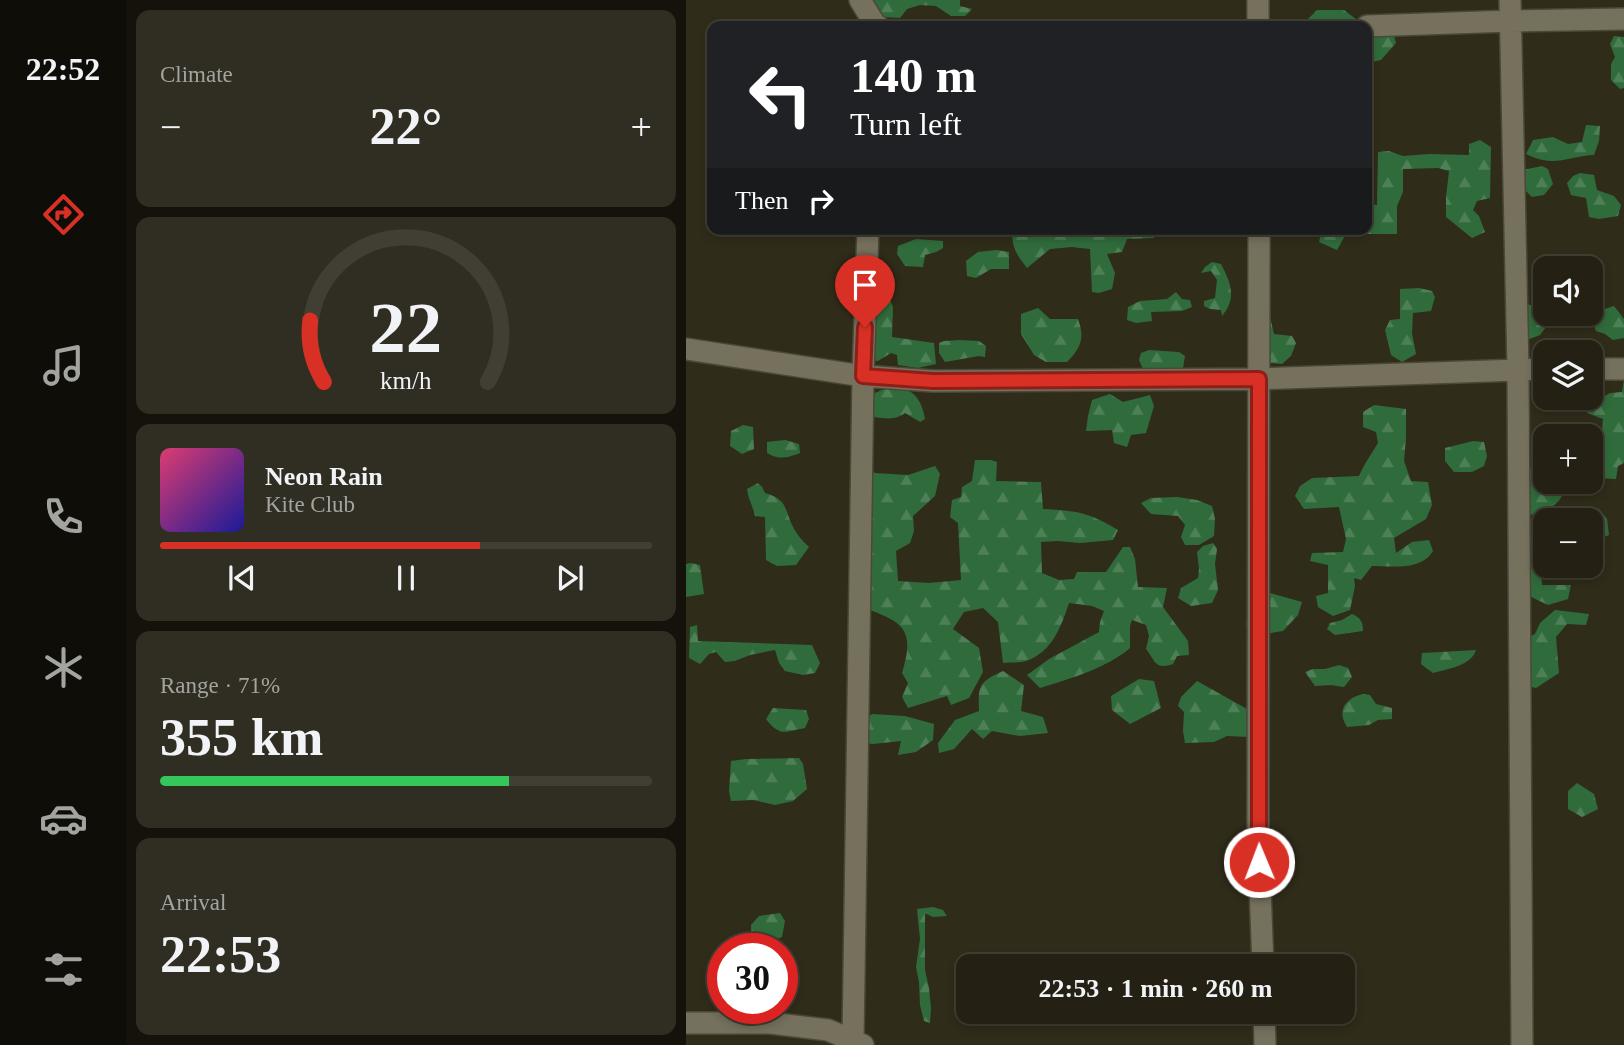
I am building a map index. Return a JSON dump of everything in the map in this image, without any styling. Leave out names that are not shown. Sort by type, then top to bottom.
[{"type":"street","points":[[860,0],[874,21]]},
{"type":"street","points":[[875,0],[877,21]]},
{"type":"street","points":[[1258,0],[1258,21]]},
{"type":"street","points":[[1372,25],[1510,10],[1624,19]]},
{"type":"street","points":[[1510,10],[1518,369],[1522,1045]]},
{"type":"street","points":[[686,1023],[770,1023],[858,1043],[863,376],[869,235]]},
{"type":"street","points":[[1259,235],[1258,836],[1263,954]]},
{"type":"street","points":[[686,349],[863,376],[933,381],[1259,379],[1533,369]]},
{"type":"street","points":[[1603,369],[1624,369]]},
{"type":"street","points":[[1264,1024],[1265,1045]]},
{"type":"green space","points":[[874,0],[960,0],[960,6],[972,9],[965,16],[951,16],[936,6],[920,5],[907,9],[900,18],[883,17],[874,10]]},
{"type":"green space","points":[[1317,10],[1344,10],[1358,21],[1306,21]]},
{"type":"green space","points":[[1372,31],[1377,35],[1394,36],[1396,43],[1381,60],[1372,62]]},
{"type":"green space","points":[[1614,36],[1624,37],[1624,88],[1620,89],[1611,80],[1611,64],[1615,57],[1610,44]]},
{"type":"green space","points":[[1586,125],[1600,126],[1594,155],[1549,161],[1526,154],[1533,140],[1553,137],[1568,144],[1582,142]]},
{"type":"green space","points":[[1480,140],[1491,147],[1490,198],[1477,201],[1473,210],[1479,216],[1485,232],[1472,238],[1446,217],[1449,171],[1438,168],[1403,169],[1403,192],[1397,206],[1397,234],[1372,234],[1372,204],[1377,205],[1378,152],[1389,151],[1403,156],[1469,155],[1469,144]]},
{"type":"green space","points":[[1542,166],[1548,169],[1553,184],[1544,195],[1532,197],[1517,182],[1523,170]]},
{"type":"green space","points":[[1580,173],[1594,175],[1597,190],[1614,196],[1621,205],[1618,216],[1599,219],[1589,217],[1586,198],[1571,195],[1567,183]]},
{"type":"green space","points":[[1012,235],[1154,235],[1154,238],[1127,239],[1122,252],[1107,254],[1115,273],[1112,289],[1099,293],[1092,292],[1090,249],[1050,249],[1027,268],[1015,250]]},
{"type":"green space","points":[[1321,235],[1345,235],[1337,250],[1319,242]]},
{"type":"green space","points":[[916,239],[943,241],[943,248],[925,255],[923,267],[905,266],[897,254],[898,246]]},
{"type":"green space","points":[[978,252],[1009,252],[1009,269],[991,269],[976,278],[967,276],[966,261]]},
{"type":"green space","points":[[1212,262],[1221,264],[1231,290],[1230,303],[1222,316],[1221,310],[1204,306],[1204,301],[1215,298],[1217,280],[1211,271],[1201,273]]},
{"type":"green space","points":[[1419,288],[1432,291],[1435,297],[1431,311],[1413,313],[1412,333],[1416,354],[1402,362],[1391,355],[1385,330],[1390,320],[1400,319],[1400,289]]},
{"type":"green space","points":[[875,292],[888,295],[893,307],[892,337],[934,343],[936,364],[918,368],[898,365],[897,355],[891,353],[878,361],[864,359]]},
{"type":"green space","points":[[1176,292],[1182,299],[1190,300],[1192,307],[1182,311],[1151,312],[1152,321],[1136,323],[1127,320],[1128,307],[1140,301],[1167,299]]},
{"type":"green space","points":[[1266,300],[1274,334],[1292,336],[1296,343],[1291,356],[1282,364],[1271,363],[1262,348]]},
{"type":"green space","points":[[1527,304],[1533,306],[1533,326],[1547,326],[1540,335],[1527,340]]},
{"type":"green space","points":[[1614,306],[1624,319],[1624,338],[1613,340],[1596,331],[1594,326],[1603,326],[1603,310]]},
{"type":"green space","points":[[1038,308],[1050,319],[1078,319],[1080,342],[1067,362],[1046,362],[1034,355],[1021,334],[1021,314]]},
{"type":"green space","points":[[979,341],[986,346],[985,357],[945,362],[939,353],[939,343]]},
{"type":"green space","points":[[1149,350],[1179,352],[1185,356],[1182,370],[1143,369],[1139,360],[1141,353]]},
{"type":"green space","points":[[1624,379],[1624,463],[1618,466],[1616,479],[1603,478],[1603,419],[1587,413],[1587,410],[1603,410],[1603,397],[1622,392]]},
{"type":"green space","points":[[884,389],[911,392],[920,402],[925,419],[920,422],[905,413],[895,418],[862,416],[866,397]]},
{"type":"green space","points":[[1110,394],[1123,402],[1150,395],[1154,406],[1146,433],[1131,435],[1127,447],[1114,443],[1112,430],[1086,431],[1092,400]]},
{"type":"green space","points":[[1374,405],[1406,409],[1404,461],[1411,481],[1428,482],[1432,505],[1426,519],[1394,538],[1396,553],[1412,542],[1429,540],[1433,551],[1414,565],[1372,566],[1361,580],[1354,578],[1350,610],[1333,616],[1318,607],[1316,596],[1328,593],[1328,565],[1310,561],[1312,553],[1343,552],[1346,539],[1339,507],[1304,509],[1295,496],[1300,486],[1312,478],[1359,476],[1378,443],[1376,432],[1363,427],[1363,412]]},
{"type":"green space","points":[[743,425],[753,427],[754,449],[742,454],[730,446],[731,431]]},
{"type":"green space","points":[[785,440],[799,444],[800,453],[775,457],[767,453],[767,442]]},
{"type":"green space","points":[[1473,441],[1484,442],[1487,456],[1484,466],[1472,472],[1454,472],[1445,461],[1445,448]]},
{"type":"green space","points":[[975,460],[997,462],[996,481],[1041,482],[1043,509],[1082,513],[1118,530],[1113,540],[1041,542],[1042,573],[1059,580],[1074,579],[1077,572],[1106,572],[1123,547],[1130,547],[1135,559],[1138,587],[1167,588],[1163,607],[1188,641],[1189,655],[1177,656],[1173,664],[1167,666],[1159,665],[1146,649],[1149,636],[1146,625],[1132,620],[1130,648],[1121,655],[1087,672],[1040,688],[1027,675],[1049,659],[1099,632],[1104,611],[1092,606],[1069,603],[1059,630],[1043,652],[1026,661],[1003,663],[998,622],[983,608],[964,612],[953,629],[979,648],[983,672],[969,698],[951,705],[947,696],[908,708],[902,697],[908,683],[902,673],[906,658],[906,636],[896,622],[862,607],[866,466],[875,473],[908,475],[935,466],[940,474],[935,496],[913,516],[914,531],[910,543],[896,551],[898,581],[929,583],[961,580],[958,523],[950,517],[952,500],[961,497],[962,487],[972,481]]},
{"type":"green space","points":[[1533,464],[1533,494],[1563,494],[1555,505],[1549,508],[1533,508],[1533,514],[1530,515],[1522,483]]},
{"type":"green space","points":[[758,483],[765,493],[783,504],[794,530],[809,547],[796,565],[777,566],[766,560],[765,517],[755,516],[747,489]]},
{"type":"green space","points":[[1177,497],[1212,506],[1215,519],[1214,536],[1199,545],[1185,545],[1181,537],[1185,525],[1178,516],[1151,514],[1141,503],[1151,498]]},
{"type":"green space","points":[[1603,514],[1607,519],[1609,535],[1603,537]]},
{"type":"green space","points":[[1213,543],[1217,549],[1215,564],[1218,590],[1212,603],[1191,606],[1178,598],[1181,588],[1198,578],[1197,552],[1203,546]]},
{"type":"green space","points":[[1533,561],[1533,578],[1541,578],[1542,585],[1571,585],[1568,599],[1548,605],[1529,596],[1520,568]]},
{"type":"green space","points":[[686,564],[700,565],[704,594],[686,597]]},
{"type":"green space","points":[[1270,593],[1302,602],[1298,615],[1283,631],[1258,635],[1246,625],[1250,602]]},
{"type":"green space","points":[[1555,610],[1589,614],[1586,625],[1567,624],[1556,637],[1559,673],[1536,688],[1527,686],[1531,670],[1520,669],[1517,644],[1535,634],[1540,623]]},
{"type":"green space","points":[[1352,614],[1361,621],[1363,631],[1335,635],[1327,629],[1330,623]]},
{"type":"green space","points":[[697,625],[698,641],[812,645],[820,663],[815,673],[803,675],[785,671],[775,650],[725,662],[716,652],[709,654],[700,664],[689,658],[690,627]]},
{"type":"green space","points":[[1476,650],[1469,660],[1445,670],[1433,673],[1421,664],[1422,653]]},
{"type":"green space","points":[[1339,665],[1348,668],[1352,677],[1344,687],[1315,686],[1305,672],[1313,669]]},
{"type":"green space","points":[[1003,671],[1024,685],[1021,711],[1043,717],[1048,733],[1020,736],[992,731],[983,739],[972,729],[954,749],[939,753],[938,743],[955,720],[979,711],[982,685]]},
{"type":"green space","points":[[1139,679],[1154,681],[1161,708],[1130,724],[1112,710],[1111,696]]},
{"type":"green space","points":[[1197,681],[1247,709],[1254,720],[1249,737],[1227,736],[1214,742],[1185,743],[1184,712],[1178,706],[1181,697]]},
{"type":"green space","points":[[1363,694],[1370,695],[1376,704],[1392,708],[1392,719],[1347,727],[1342,715],[1344,706],[1352,698]]},
{"type":"green space","points":[[773,708],[806,710],[809,719],[805,728],[788,732],[775,729],[766,719]]},
{"type":"green space","points":[[872,714],[905,716],[934,724],[933,740],[916,752],[898,755],[901,741],[873,744],[854,742],[854,730]]},
{"type":"green space","points":[[799,758],[803,764],[807,789],[793,801],[775,805],[753,800],[731,801],[731,761]]},
{"type":"green space","points":[[1577,783],[1594,794],[1598,809],[1582,817],[1568,809],[1568,791]]},
{"type":"green space","points":[[933,907],[943,910],[947,916],[933,917],[925,913],[925,970],[931,1008],[930,1023],[924,1021],[920,1005],[916,967],[920,939],[917,909]]},
{"type":"green space","points":[[780,913],[785,921],[783,933],[751,933],[751,925],[759,916]]},
{"type":"route","points":[[865,327],[863,376],[933,381],[1259,379],[1259,862]]}]
